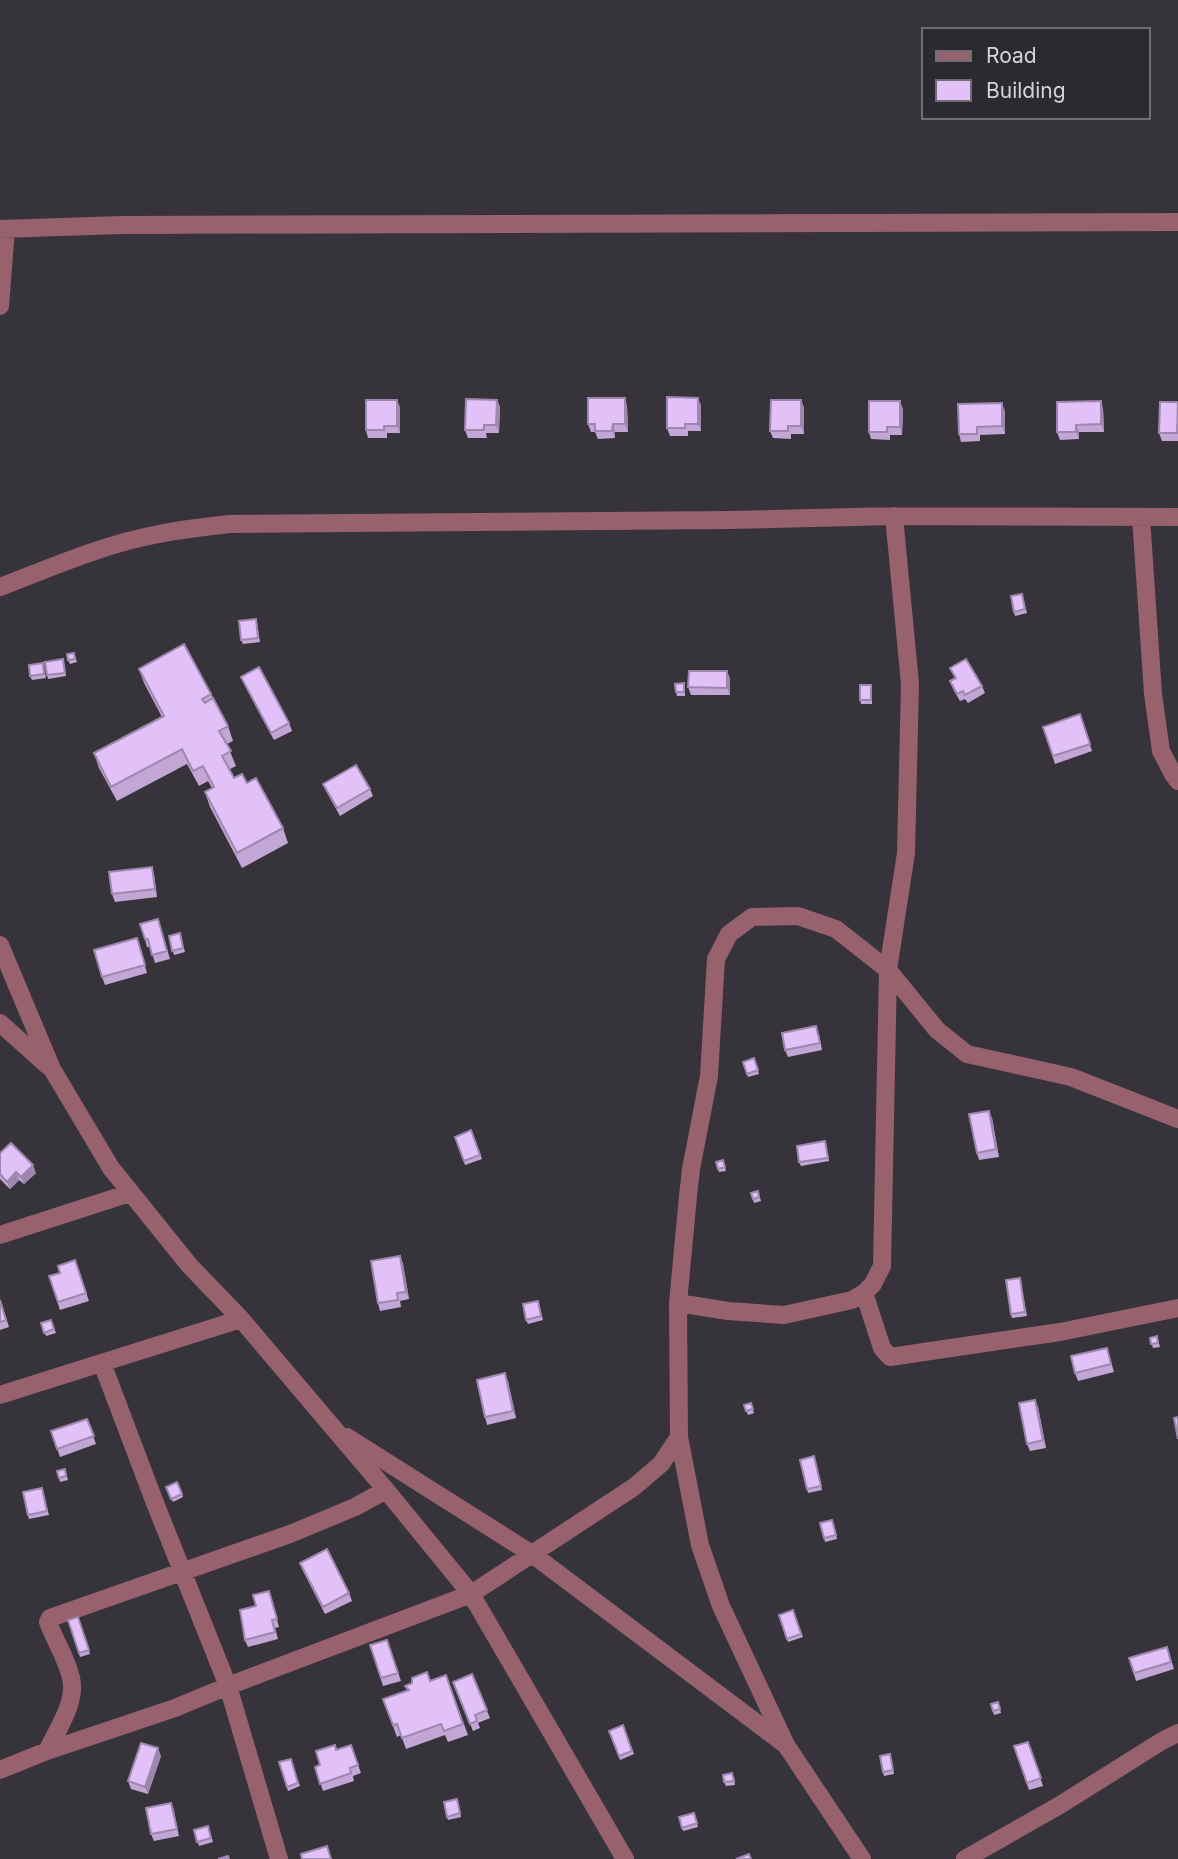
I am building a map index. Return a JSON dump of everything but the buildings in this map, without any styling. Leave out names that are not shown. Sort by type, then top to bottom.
[{"type":"street","points":[[0,306],[3,229],[122,225],[1178,222]]},
{"type":"street","points":[[678,1303],[728,1311],[783,1315],[852,1300],[873,1284],[882,1266],[888,970],[906,853],[910,684],[894,516]]},
{"type":"street","points":[[0,587],[109,547],[159,534],[229,524],[894,516],[1178,517]]},
{"type":"street","points":[[1141,517],[1153,694],[1161,751],[1178,781]]},
{"type":"street","points":[[862,1859],[786,1745],[721,1606],[700,1545],[679,1437],[678,1303],[691,1169],[709,1076],[716,959],[729,934],[752,917],[798,916],[836,929],[888,970],[937,1030],[967,1054],[1071,1077],[1178,1119]]},
{"type":"street","points":[[0,945],[52,1069],[111,1168],[189,1265],[241,1318],[471,1594],[625,1859]]},
{"type":"street","points":[[0,1023],[52,1069]]},
{"type":"street","points":[[0,1235],[131,1194]]},
{"type":"street","points":[[864,1293],[882,1348],[890,1357],[1060,1332],[1178,1308]]},
{"type":"street","points":[[0,1395],[241,1318]]},
{"type":"street","points":[[102,1363],[228,1686],[279,1859]]},
{"type":"street","points":[[332,1427],[532,1555],[786,1745]]},
{"type":"street","points":[[0,1770],[47,1751],[175,1708],[471,1594],[634,1487],[661,1464],[679,1437]]},
{"type":"street","points":[[47,1751],[69,1706],[72,1690],[72,1679],[48,1622],[50,1618],[290,1534],[355,1507],[386,1490]]},
{"type":"street","points":[[965,1859],[1178,1733]]}]
